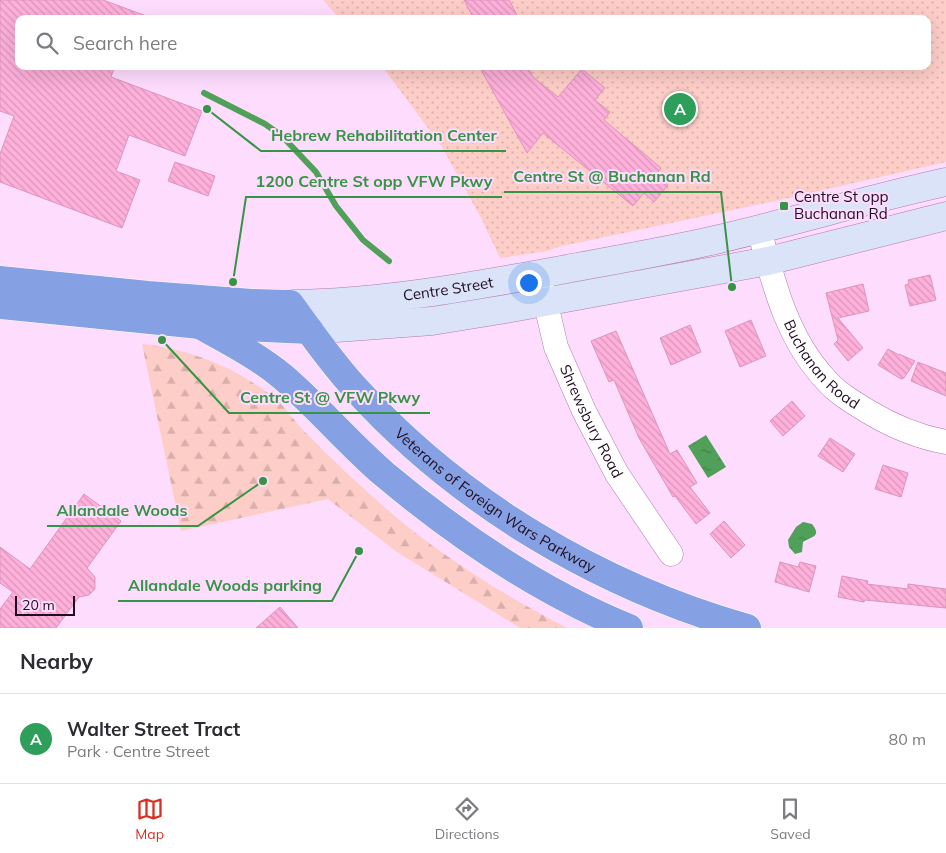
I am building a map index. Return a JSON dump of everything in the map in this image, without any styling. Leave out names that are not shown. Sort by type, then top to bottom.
[{"type":"highway","name":"Centre Street","points":[[0,280],[148,295],[290,304]]},
{"type":"highway","name":"Veterans of Foreign Wars Parkway","points":[[290,304],[355,388],[381,415],[432,461],[489,505],[547,543],[610,576],[675,604],[747,628]]},
{"type":"highway","name":"Centre Street","points":[[0,305],[200,325],[309,330]]},
{"type":"highway","points":[[200,325],[250,354],[283,377],[367,459],[438,518],[525,576],[575,603],[629,628]]},
{"type":"main road","points":[[939,183],[943,216]]},
{"type":"main road","name":"Centre Street","points":[[290,304],[393,298],[452,290],[664,251],[939,183]]},
{"type":"main road","name":"Centre Street","points":[[309,330],[432,321],[768,261],[943,216]]},
{"type":"street","name":"Buchanan Road","points":[[759,229],[776,290],[792,329],[808,359],[827,382],[889,424],[922,437],[946,442]]},
{"type":"street","name":"Shrewsbury Road","points":[[539,274],[556,347],[584,411],[617,474],[671,554]]},
{"type":"green space","points":[[323,0],[946,0],[946,162],[775,201],[558,247],[547,251],[500,258],[481,218],[442,147],[385,70],[931,70],[931,15],[336,15]]},
{"type":"green space","points":[[142,344],[160,346],[195,355],[228,368],[258,386],[278,401],[304,431],[346,472],[411,529],[475,575],[567,628],[520,628],[397,552],[328,499],[181,531]]},
{"type":"water","points":[[706,435],[726,467],[708,478],[688,446]]},
{"type":"water","points":[[803,522],[812,524],[816,534],[803,542],[802,552],[795,554],[789,547],[788,540],[796,527]]},
{"type":"building","points":[[0,0],[103,0],[144,15],[15,15],[15,70],[114,70],[111,77],[202,111],[185,156],[129,135],[116,171],[140,180],[122,228],[0,182],[0,154],[14,116],[0,111]]},
{"type":"building","points":[[464,0],[509,0],[517,15],[472,15]]},
{"type":"building","points":[[481,70],[529,70],[533,77],[558,97],[581,70],[583,70],[605,88],[595,100],[610,112],[604,120],[661,168],[656,175],[668,185],[654,202],[644,193],[633,206],[543,133],[527,153]]},
{"type":"building","points":[[175,162],[215,176],[208,196],[168,181]]},
{"type":"building","points":[[930,275],[936,300],[910,306],[905,285],[909,284],[908,280]]},
{"type":"building","points":[[863,284],[869,311],[838,318],[863,348],[848,361],[834,344],[838,340],[826,293]]},
{"type":"building","points":[[751,320],[766,356],[740,367],[725,331]]},
{"type":"building","points":[[690,325],[701,352],[671,365],[660,338]]},
{"type":"building","points":[[616,331],[670,454],[677,450],[697,483],[690,487],[710,513],[696,524],[675,496],[673,497],[639,438],[614,380],[609,382],[591,341]]},
{"type":"building","points":[[888,349],[915,361],[904,378],[901,379],[878,365]]},
{"type":"building","points":[[918,362],[946,373],[946,396],[911,381]]},
{"type":"building","points":[[792,401],[805,416],[783,436],[770,421]]},
{"type":"building","points":[[830,438],[855,454],[843,472],[818,456]]},
{"type":"building","points":[[883,465],[908,473],[901,497],[875,489]]},
{"type":"building","points":[[84,494],[121,521],[87,568],[95,577],[95,589],[89,595],[79,597],[56,628],[0,628],[0,609],[13,592],[0,583],[0,547],[30,569]]},
{"type":"building","points":[[724,521],[745,545],[731,558],[710,534]]},
{"type":"building","points":[[780,562],[798,567],[800,562],[816,566],[809,592],[775,582]]},
{"type":"building","points":[[842,576],[868,581],[867,584],[908,589],[908,584],[946,589],[946,608],[865,600],[864,602],[838,597]]},
{"type":"building","points":[[280,607],[298,628],[256,628]]},
{"type":"waterway","points":[[204,93],[265,124],[282,136],[316,172],[336,206],[363,240],[389,261]]},
{"type":"place","name":"Hebrew Rehabilitation Center","points":[[207,109]]},
{"type":"place","name":"Walter Street Tract","points":[[680,109]]},
{"type":"place","name":"Centre St opp Buchanan Rd","points":[[784,206]]},
{"type":"place","name":"1200 Centre St opp VFW Pkwy","points":[[233,282]]},
{"type":"place","name":"Centre St @ Buchanan Rd","points":[[732,287]]},
{"type":"place","name":"Centre St @ VFW Pkwy","points":[[162,340]]},
{"type":"place","name":"Allandale Woods","points":[[263,481]]},
{"type":"place","name":"Allandale Woods parking","points":[[359,551]]}]
